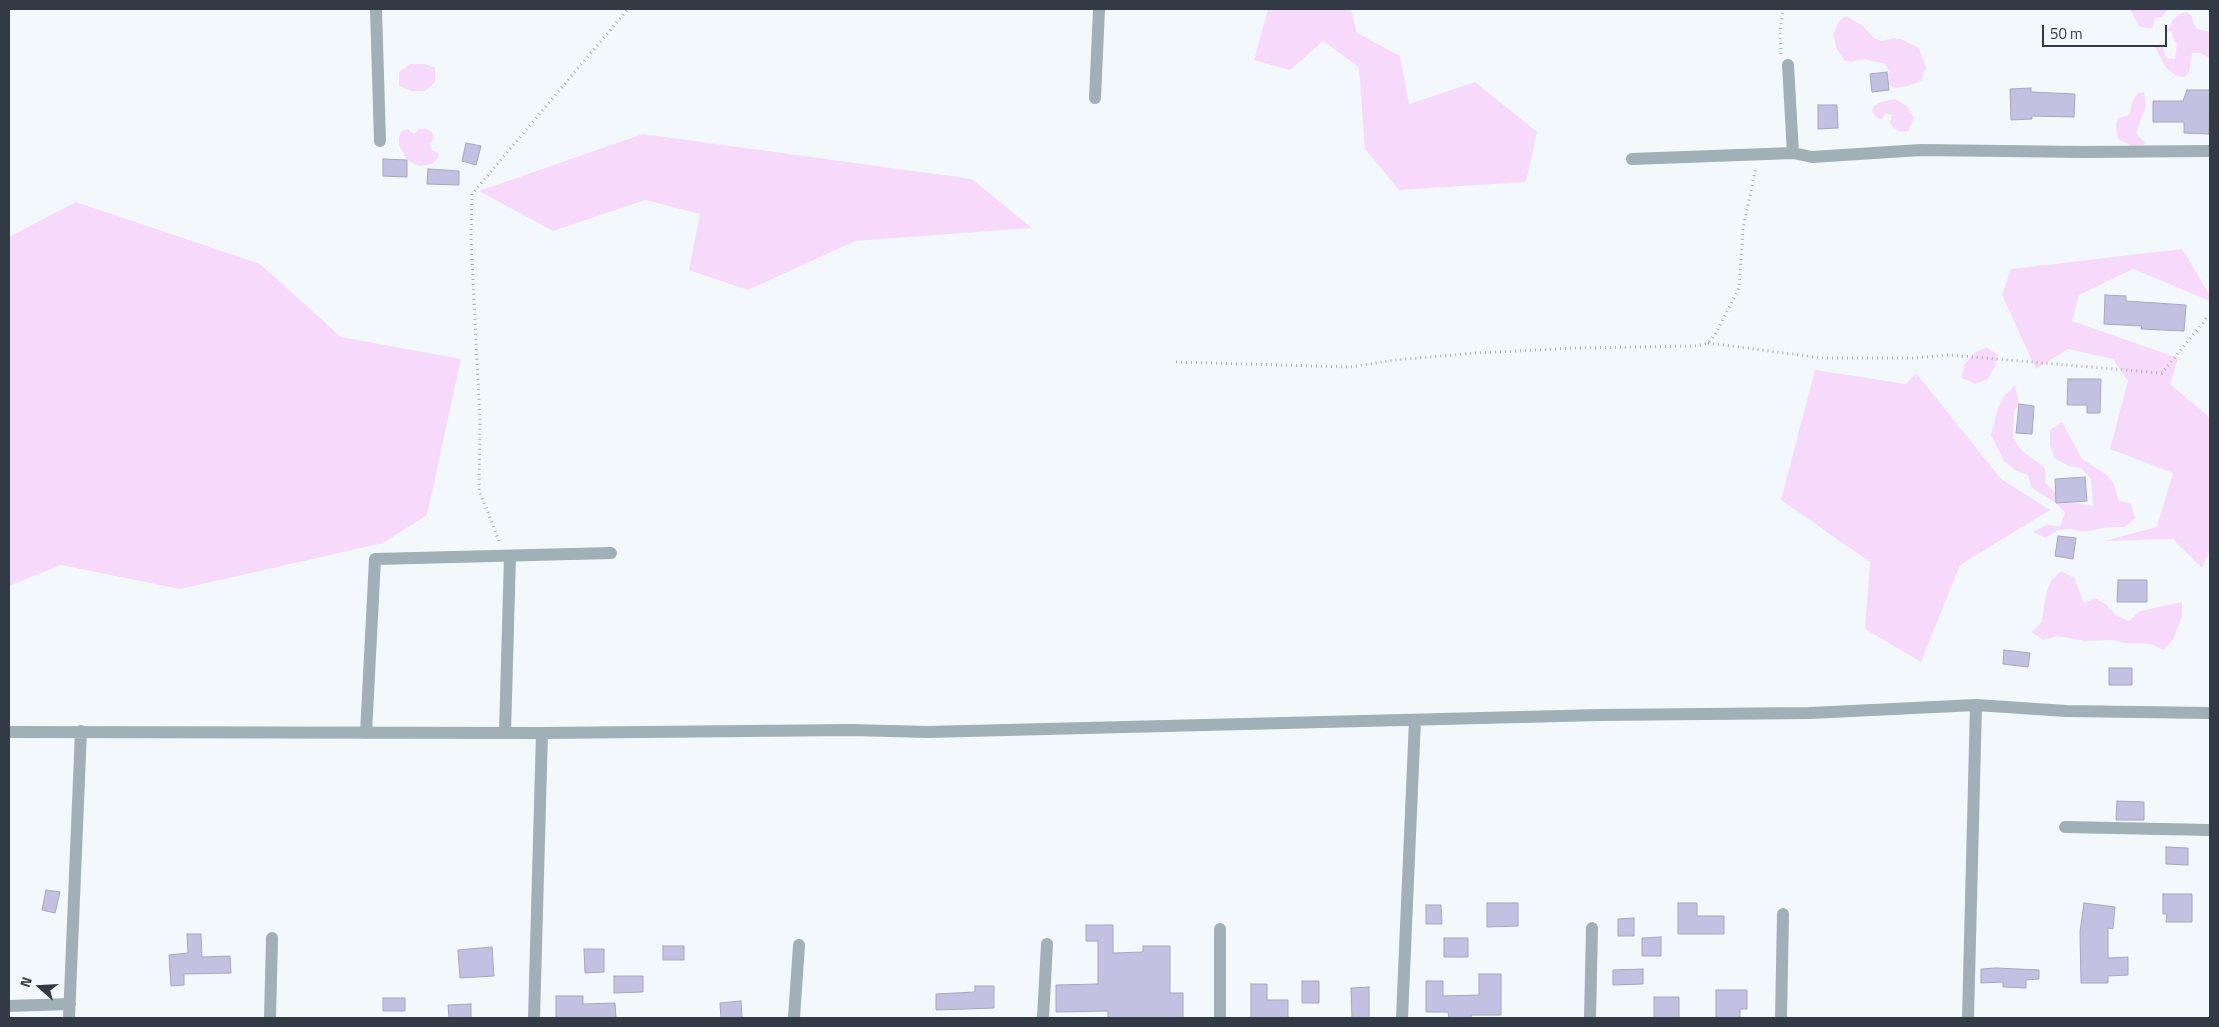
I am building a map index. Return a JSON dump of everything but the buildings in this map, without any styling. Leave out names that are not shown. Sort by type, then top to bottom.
[{"type":"street","points":[[376,9],[380,141]]},
{"type":"street","points":[[1095,98],[1099,9]]},
{"type":"street","points":[[1788,65],[1793,153]]},
{"type":"street","points":[[1632,158],[1793,153],[1812,157],[1921,150],[2210,151]]},
{"type":"street","points":[[366,733],[375,559],[611,554]]},
{"type":"street","points":[[504,732],[510,556]]},
{"type":"street","points":[[1968,1018],[1976,705]]},
{"type":"street","points":[[9,732],[81,730],[542,733],[851,730],[928,732],[1415,720],[1810,713],[1976,705],[2066,710],[2210,713]]},
{"type":"street","points":[[1402,1018],[1415,720]]},
{"type":"street","points":[[69,1018],[81,730]]},
{"type":"street","points":[[534,1018],[542,733]]},
{"type":"street","points":[[2064,826],[2210,830]]},
{"type":"street","points":[[1781,1018],[1783,914]]},
{"type":"street","points":[[1590,1018],[1592,928]]},
{"type":"street","points":[[1220,929],[1220,1018]]},
{"type":"street","points":[[270,1018],[272,938]]},
{"type":"street","points":[[1043,1018],[1047,944]]},
{"type":"street","points":[[794,1018],[798,945]]},
{"type":"street","points":[[9,1006],[70,1004]]},
{"type":"path","points":[[510,556],[497,538],[479,490],[480,420],[471,239],[472,194],[628,9]]},
{"type":"path","points":[[1783,9],[1780,32],[1781,56],[1788,65]]},
{"type":"path","points":[[1708,343],[1715,335],[1739,288],[1743,228],[1749,191],[1759,154]]},
{"type":"path","points":[[1176,362],[1350,367],[1395,360],[1485,353],[1577,348],[1697,346],[1708,343],[1823,358],[1914,358],[1949,355],[2162,373],[2206,320],[2210,318]]},
{"type":"shaded area","points":[[1268,9],[1351,9],[1357,33],[1400,56],[1409,104],[1475,82],[1537,132],[1526,182],[1399,190],[1365,149],[1359,67],[1323,41],[1290,70],[1254,60]]},
{"type":"shaded area","points":[[2130,9],[2168,9],[2162,17],[2155,18],[2153,28],[2146,28],[2139,26]]},
{"type":"shaded area","points":[[2186,12],[2192,16],[2193,23],[2197,29],[2210,32],[2210,58],[2200,53],[2192,53],[2189,72],[2185,77],[2177,76],[2166,68],[2155,47],[2162,45],[2167,58],[2175,59],[2177,44],[2173,38],[2172,31],[2166,33],[2173,20],[2179,14]]},
{"type":"shaded area","points":[[1846,16],[1863,26],[1874,38],[1881,41],[1894,38],[1901,39],[1919,48],[1926,67],[1921,81],[1908,86],[1894,88],[1888,84],[1886,78],[1890,72],[1885,64],[1864,59],[1851,62],[1844,60],[1837,49],[1833,34],[1840,20]]},
{"type":"shaded area","points":[[410,64],[425,64],[435,68],[435,82],[425,91],[411,91],[399,86],[399,72]]},
{"type":"shaded area","points":[[2144,92],[2146,106],[2136,133],[2145,143],[2141,149],[2134,150],[2130,145],[2118,139],[2116,125],[2118,118],[2129,115],[2137,94]]},
{"type":"shaded area","points":[[1895,99],[1907,106],[1914,118],[1908,131],[1901,132],[1894,128],[1890,122],[1892,115],[1885,113],[1882,120],[1876,117],[1872,111],[1874,106],[1881,102]]},
{"type":"shaded area","points":[[408,129],[414,134],[419,129],[426,129],[432,132],[434,138],[430,144],[432,150],[439,153],[437,159],[432,164],[419,166],[407,160],[399,145],[399,138],[401,131]]},
{"type":"shaded area","points":[[643,134],[972,179],[1032,228],[855,241],[748,290],[689,270],[700,214],[645,200],[553,231],[479,191]]},
{"type":"shaded area","points":[[76,202],[260,264],[341,337],[461,359],[427,515],[383,543],[180,589],[61,565],[9,586],[9,237]]},
{"type":"shaded area","points":[[2182,249],[2210,295],[2210,301],[2133,269],[2079,295],[2072,321],[2178,358],[2170,384],[2210,418],[2210,550],[2202,568],[2173,539],[2104,541],[2157,527],[2173,473],[2110,449],[2128,381],[2113,359],[2068,349],[2036,369],[2002,295],[2011,269]]},
{"type":"shaded area","points":[[1986,347],[1998,355],[1988,379],[1975,384],[1962,378],[1964,365],[1973,354]]},
{"type":"shaded area","points":[[1815,370],[1906,384],[1916,373],[2001,479],[2050,510],[1960,565],[1921,662],[1865,629],[1870,562],[1781,500]]},
{"type":"shaded area","points":[[2015,385],[2019,404],[2014,411],[2013,437],[2020,449],[2045,468],[2045,482],[2065,501],[2093,506],[2091,479],[2081,468],[2069,466],[2055,459],[2050,445],[2050,430],[2062,422],[2082,459],[2107,475],[2115,486],[2118,500],[2131,504],[2135,518],[2125,527],[2110,527],[2084,532],[2071,529],[2058,530],[2046,538],[2033,532],[2046,525],[2060,526],[2065,513],[2056,503],[2032,488],[2028,475],[2016,471],[2004,461],[1991,435],[1998,408],[2004,396]]},
{"type":"shaded area","points":[[2061,571],[2074,578],[2084,603],[2095,598],[2107,605],[2115,615],[2129,621],[2140,611],[2182,602],[2182,616],[2173,640],[2163,650],[2151,644],[2124,643],[2111,640],[2084,641],[2058,636],[2043,640],[2032,632],[2042,621],[2046,594],[2051,581]]}]
